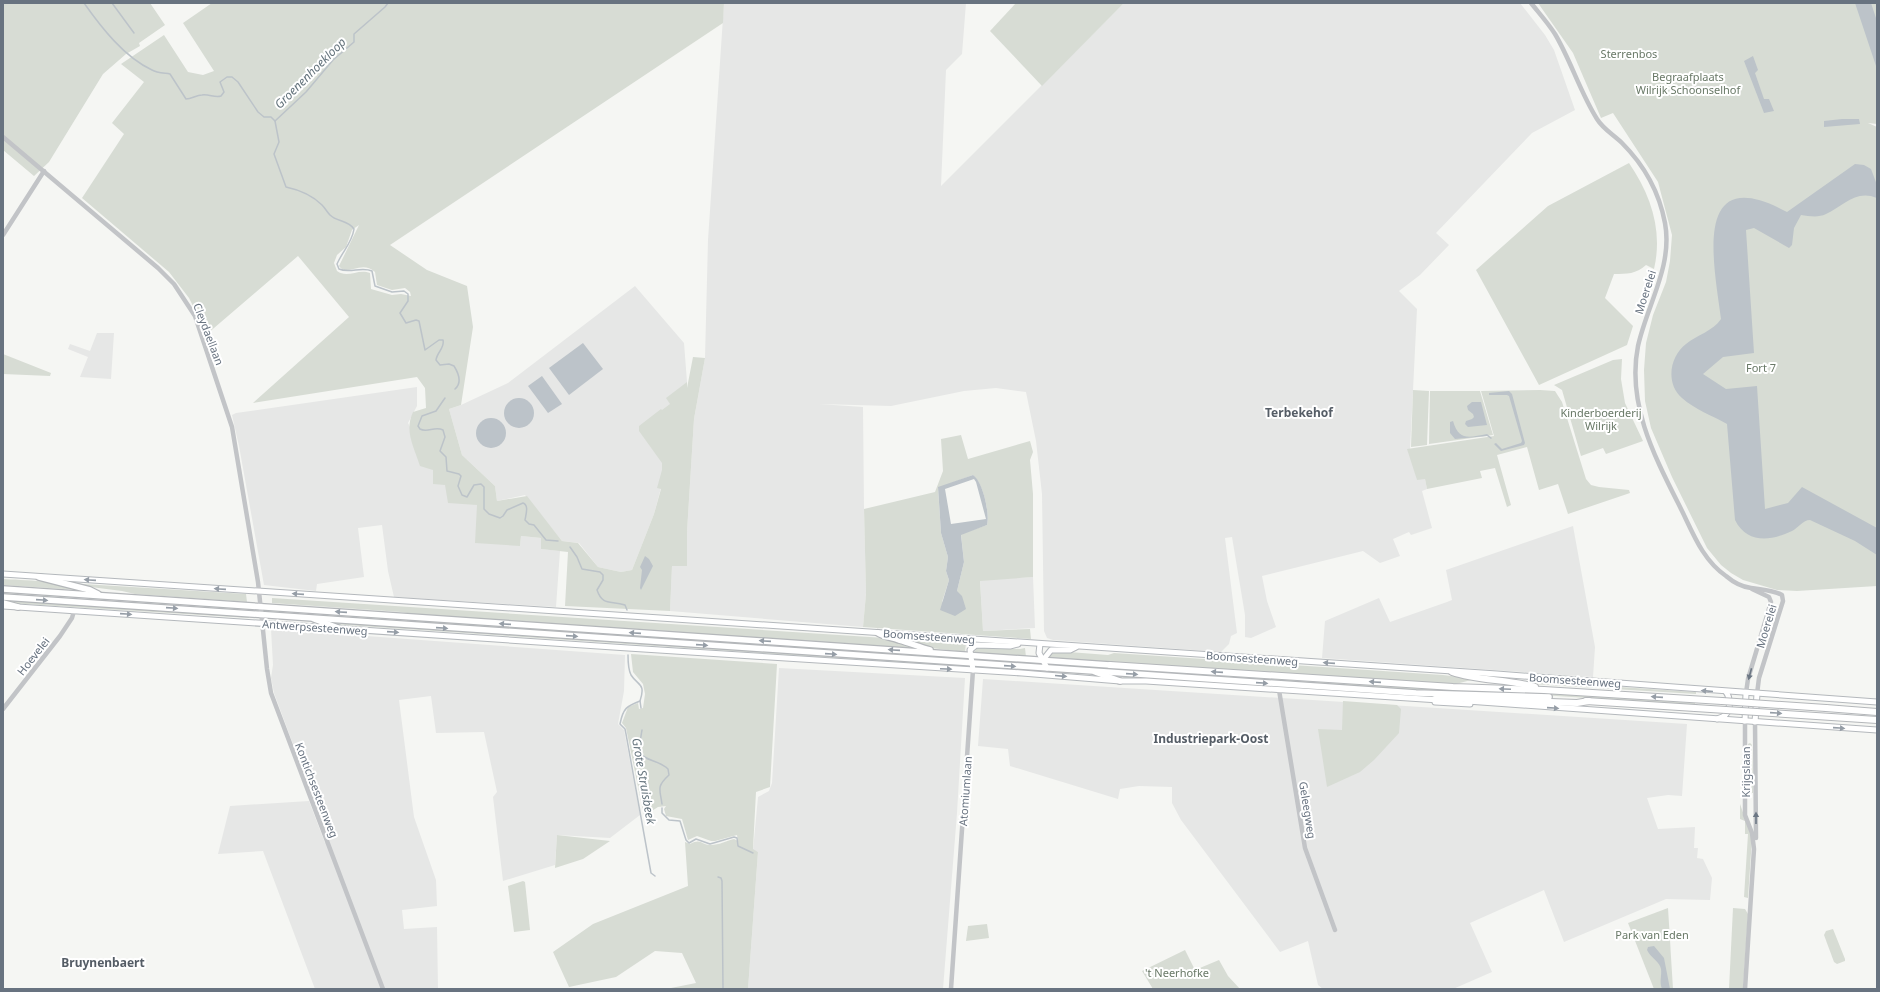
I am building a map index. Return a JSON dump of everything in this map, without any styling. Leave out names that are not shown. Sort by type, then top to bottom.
[{"type":"highway","points":[[39,577],[90,590],[102,596]]},
{"type":"highway","points":[[3,589],[1110,665],[1453,687],[1544,690],[1877,712]]},
{"type":"highway","points":[[3,598],[262,614],[1416,693],[1548,697],[1877,720]]},
{"type":"highway","points":[[3,603],[18,607]]},
{"type":"highway","points":[[312,618],[321,623],[340,629]]},
{"type":"highway","points":[[878,633],[882,636],[899,639],[915,646],[930,650],[933,653]]},
{"type":"highway","points":[[1093,671],[1100,675],[1120,681]]},
{"type":"highway","points":[[1452,672],[1464,676],[1498,679],[1544,690]]},
{"type":"highway","points":[[1435,699],[1443,698],[1577,703],[1589,701]]},
{"type":"main road","points":[[3,574],[259,591]]},
{"type":"main road","name":"Boomsesteenweg","points":[[259,591],[1877,702]]},
{"type":"main road","name":"Antwerpsesteenweg","points":[[3,606],[973,670]]},
{"type":"main road","points":[[970,655],[972,648],[980,644],[1010,646],[1024,643]]},
{"type":"main road","points":[[1040,644],[1039,653],[1047,668]]},
{"type":"main road","points":[[1043,660],[1051,650],[1070,650],[1078,646]]},
{"type":"main road","name":"Atomiumlaan","points":[[970,655],[973,670]]},
{"type":"main road","points":[[973,670],[1120,681],[1146,681],[1279,690],[1400,700],[1486,704]]},
{"type":"main road","points":[[1716,719],[1729,711],[1729,697],[1726,692]]},
{"type":"main road","name":"Krijgslaan","points":[[1745,721],[1746,693]]},
{"type":"main road","name":"Krijgslaan","points":[[1756,722],[1757,694]]},
{"type":"main road","points":[[1360,696],[1435,699],[1486,704],[1877,730]]},
{"type":"street","name":"Moerelei","points":[[1531,3],[1555,34],[1586,101],[1599,122],[1642,164],[1654,188],[1665,225],[1666,246],[1664,263],[1643,325],[1638,348],[1636,373],[1638,399],[1644,428],[1653,452],[1704,553],[1715,567],[1726,577],[1751,588],[1771,600],[1748,679],[1746,693]]},
{"type":"street","name":"Cleydaellaan","points":[[3,137],[158,268],[174,284],[195,316],[232,427],[259,591]]},
{"type":"street","points":[[3,236],[44,172]]},
{"type":"street","name":"Moerelei","points":[[1751,588],[1762,589],[1782,596],[1783,601],[1759,678],[1757,694]]},
{"type":"street","name":"Kontichsesteenweg","points":[[259,591],[268,680],[276,706],[383,989]]},
{"type":"street","name":"Hoevelei","points":[[3,709],[60,636],[72,618],[74,611]]},
{"type":"street","points":[[1760,640],[1769,645]]},
{"type":"street","name":"Atomiumlaan","points":[[951,989],[973,670]]},
{"type":"street","name":"Geleegweg","points":[[1279,690],[1306,848],[1335,930]]},
{"type":"street","name":"Krijgslaan","points":[[1745,721],[1745,815],[1752,833],[1754,849]]},
{"type":"street","name":"Krijgslaan","points":[[1746,989],[1756,836],[1756,722]]},
{"type":"shaded area","name":"Terbekehof","points":[[724,3],[966,3],[962,54],[946,70],[941,186],[1124,3],[1520,3],[1545,35],[1554,50],[1575,110],[1532,133],[1436,233],[1449,245],[1420,275],[1399,291],[1417,309],[1410,451],[1417,479],[1425,479],[1427,489],[1422,491],[1432,528],[1411,535],[1409,532],[1393,539],[1400,556],[1380,563],[1363,551],[1262,576],[1267,601],[1276,627],[1251,638],[1245,637],[1245,615],[1232,537],[1225,538],[1237,633],[1231,636],[1229,644],[1221,652],[1053,640],[1047,638],[1044,631],[1042,494],[1036,441],[1026,392],[996,388],[964,391],[891,406],[819,404],[863,407],[866,594],[863,627],[670,611],[672,565],[687,566],[687,532],[694,419],[705,358],[708,240]]},
{"type":"shaded area","points":[[1855,3],[1871,3],[1877,21],[1877,69]]},
{"type":"shaded area","points":[[1753,56],[1758,70],[1755,73],[1764,99],[1769,99],[1774,111],[1764,113],[1744,61]]},
{"type":"shaded area","points":[[1859,119],[1860,124],[1824,127],[1824,121]]},
{"type":"shaded area","points":[[1855,164],[1864,165],[1871,169],[1877,185],[1877,198],[1869,196],[1856,197],[1820,216],[1801,215],[1794,228],[1792,245],[1789,248],[1754,228],[1746,230],[1754,353],[1723,357],[1703,374],[1726,389],[1757,386],[1765,509],[1788,503],[1802,487],[1877,528],[1877,555],[1855,541],[1810,520],[1805,521],[1792,531],[1776,537],[1768,538],[1753,537],[1740,528],[1735,520],[1727,424],[1698,409],[1682,398],[1673,385],[1672,377],[1673,362],[1681,349],[1690,341],[1714,327],[1721,319],[1713,247],[1715,225],[1722,209],[1735,199],[1756,199],[1787,212]]},
{"type":"shaded area","points":[[635,286],[684,343],[687,382],[686,394],[654,514],[632,570],[621,572],[598,567],[579,543],[562,541],[525,495],[497,501],[495,486],[462,455],[449,409],[508,383]]},
{"type":"shaded area","points":[[97,333],[114,333],[111,379],[80,377],[88,357],[68,349],[70,344],[90,351]]},
{"type":"shaded area","points":[[583,343],[603,369],[569,395],[549,368]]},
{"type":"shaded area","points":[[542,376],[562,404],[548,413],[528,386]]},
{"type":"shaded area","points":[[417,387],[417,406],[408,423],[433,470],[445,485],[477,505],[520,546],[521,536],[541,538],[541,549],[560,551],[556,607],[394,597],[388,571],[382,525],[358,528],[364,577],[317,584],[316,591],[264,585],[232,415],[236,413]]},
{"type":"shaded area","points":[[1509,391],[1512,394],[1525,443],[1524,445],[1501,451],[1494,444],[1496,443],[1502,449],[1521,443],[1522,441],[1509,396],[1489,395],[1489,393]]},
{"type":"shaded area","points":[[519,398],[530,402],[534,413],[530,424],[519,428],[508,424],[504,413],[508,402]]},
{"type":"shaded area","points":[[1472,402],[1481,402],[1487,425],[1468,427],[1465,424],[1466,421],[1474,417],[1468,410],[1467,406]]},
{"type":"shaded area","points":[[491,418],[502,422],[506,433],[502,444],[491,448],[480,444],[476,433],[480,422]]},
{"type":"shaded area","points":[[1453,421],[1455,428],[1462,435],[1470,437],[1487,434],[1492,438],[1491,439],[1487,436],[1455,439],[1450,433],[1450,422]]},
{"type":"shaded area","points":[[973,475],[980,484],[987,506],[987,525],[961,535],[964,562],[957,591],[962,596],[966,609],[955,616],[940,610],[949,580],[946,571],[948,557],[941,533],[938,487]],"holes":[[[974,479],[986,519],[951,524],[945,489]]]},
{"type":"shaded area","points":[[1573,526],[1595,647],[1593,677],[1322,658],[1325,621],[1379,598],[1390,622],[1447,602],[1452,600],[1446,570]]},
{"type":"shaded area","points":[[645,556],[649,559],[653,566],[641,590],[642,570],[640,567]]},
{"type":"shaded area","points":[[1033,577],[1035,628],[983,631],[980,580]]},
{"type":"shaded area","points":[[271,629],[625,655],[624,691],[618,724],[624,730],[640,815],[610,838],[557,835],[555,865],[503,881],[493,797],[497,792],[484,732],[436,733],[431,696],[399,700],[414,817],[436,880],[437,906],[402,910],[404,929],[437,927],[438,989],[315,989],[263,851],[218,854],[230,806],[309,801],[325,843],[329,841],[274,693],[271,678],[273,665]]},
{"type":"shaded area","points":[[779,668],[965,678],[957,813],[943,989],[748,989],[758,852],[753,850],[758,797],[769,791],[772,783]]},
{"type":"shaded area","points":[[983,679],[1687,724],[1682,796],[1668,795],[1647,798],[1658,829],[1695,827],[1694,848],[1698,848],[1697,858],[1703,859],[1712,878],[1710,900],[1666,899],[1564,942],[1544,890],[1470,923],[1492,972],[1453,989],[1323,989],[1318,985],[1308,941],[1280,952],[1181,820],[1172,803],[1172,787],[1139,786],[1120,789],[1118,799],[1010,766],[1008,749],[978,746]]},
{"type":"shaded area","points":[[1654,946],[1664,958],[1670,989],[1662,989],[1660,966],[1647,950],[1648,947]]},
{"type":"green space","points":[[3,3],[150,3],[165,25],[139,43],[140,46],[126,54],[103,74],[49,162],[34,176],[3,150]]},
{"type":"green space","points":[[212,3],[724,3],[723,23],[390,245],[427,270],[467,286],[473,327],[461,405],[449,409],[462,455],[495,486],[497,501],[527,496],[562,541],[578,543],[598,567],[621,572],[632,570],[654,514],[661,489],[657,488],[662,470],[662,463],[639,431],[639,426],[670,404],[666,398],[687,382],[687,388],[693,357],[705,358],[694,419],[687,532],[687,566],[672,566],[670,611],[565,606],[568,552],[541,549],[541,538],[521,536],[520,546],[475,543],[477,505],[448,503],[445,485],[433,484],[433,470],[420,466],[413,446],[409,426],[410,419],[413,412],[426,408],[425,388],[417,377],[253,403],[349,317],[298,256],[207,334],[189,298],[169,272],[82,198],[124,134],[112,123],[144,82],[121,64],[164,35],[188,72],[203,75],[214,71],[183,23]],"holes":[[[359,225],[339,266],[346,270],[365,267],[370,269],[375,272],[377,285],[392,290],[405,288],[410,292],[411,296],[401,294],[392,295],[371,289],[370,273],[361,272],[345,274],[337,271],[334,263],[337,255],[346,247],[352,230]]]},
{"type":"green space","points":[[1016,3],[1124,3],[1042,86],[990,31]]},
{"type":"green space","name":"Fort 7","points":[[1538,3],[1877,3],[1877,124],[1868,123],[1877,127],[1877,586],[1797,591],[1777,590],[1743,580],[1731,573],[1721,565],[1707,548],[1672,477],[1651,428],[1645,401],[1644,370],[1646,343],[1653,315],[1666,282],[1670,261],[1672,235],[1658,182],[1613,113],[1601,118],[1573,53]]},
{"type":"green space","points":[[1629,163],[1637,175],[1649,201],[1656,227],[1657,241],[1654,269],[1646,265],[1631,273],[1614,274],[1605,298],[1633,326],[1627,345],[1539,385],[1476,270],[1548,206]]},
{"type":"green space","points":[[3,354],[51,373],[50,376],[3,374]]},
{"type":"green space","name":"Kinderboerderij Wilrijk","points":[[1622,359],[1621,379],[1625,403],[1643,441],[1606,454],[1603,448],[1581,456],[1562,390],[1554,385],[1613,360]]},
{"type":"green space","points":[[1413,390],[1429,391],[1427,445],[1411,447]]},
{"type":"green space","points":[[1430,391],[1480,391],[1493,435],[1429,444]]},
{"type":"green space","points":[[1481,391],[1555,391],[1562,402],[1586,479],[1591,485],[1629,490],[1630,493],[1568,514],[1558,484],[1539,490],[1527,447],[1497,455],[1511,505],[1507,507],[1495,468],[1480,471],[1482,478],[1427,489],[1425,479],[1417,480],[1407,449],[1494,436]]},
{"type":"green space","points":[[961,435],[968,459],[1030,441],[1033,452],[1030,460],[1033,494],[1033,577],[980,581],[983,631],[1030,629],[1031,639],[863,627],[866,594],[864,509],[935,492],[943,471],[941,439]],"holes":[[[973,475],[977,479],[983,491],[987,506],[987,525],[961,534],[964,562],[957,591],[942,602],[949,580],[946,571],[948,557],[941,533],[938,488]]]},
{"type":"green space","points":[[3,579],[54,583],[73,587],[79,590],[3,585]]},
{"type":"green space","points":[[83,584],[246,594],[247,602],[135,594],[83,586]]},
{"type":"green space","points":[[272,598],[885,638],[918,650],[414,615],[401,612],[272,603]]},
{"type":"green space","points":[[3,600],[249,618],[9,603],[3,602]]},
{"type":"green space","points":[[407,620],[891,653],[890,655],[406,623]]},
{"type":"green space","points":[[327,622],[966,665],[966,667],[331,624]]},
{"type":"green space","points":[[896,636],[966,643],[965,652],[931,648]]},
{"type":"green space","points":[[978,647],[1025,648],[1026,657],[973,653]]},
{"type":"green space","points":[[1056,651],[1108,655],[1114,653],[1443,675],[1475,679],[1452,685],[1049,658],[1051,654]]},
{"type":"green space","points":[[631,654],[777,664],[770,787],[756,792],[753,849],[758,852],[748,989],[666,989],[696,983],[682,953],[655,951],[616,977],[569,987],[553,952],[593,924],[688,886],[685,842],[690,844],[699,842],[711,845],[720,844],[734,839],[738,841],[737,835],[715,841],[697,836],[688,840],[682,819],[666,816],[664,809],[666,806],[658,807],[644,816],[626,728],[622,723],[628,707],[638,703],[639,709],[643,708],[645,694],[643,684],[633,672]]},
{"type":"green space","points":[[1057,664],[1418,688],[1540,693],[1695,703],[1695,705],[1541,695],[1418,691],[1057,666]]},
{"type":"green space","points":[[1124,675],[1393,694],[1123,678]]},
{"type":"green space","points":[[1512,680],[1696,692],[1696,694],[1532,684]]},
{"type":"green space","points":[[1343,701],[1397,705],[1401,709],[1399,733],[1374,760],[1360,772],[1327,787],[1318,729],[1342,730]]},
{"type":"green space","points":[[1750,743],[1752,745],[1753,793],[1748,793],[1748,744]]},
{"type":"green space","points":[[1740,804],[1752,838],[1748,898],[1744,897],[1748,834],[1745,834],[1745,821],[1740,819]]},
{"type":"green space","points":[[557,835],[610,841],[583,859],[555,868]]},
{"type":"green space","points":[[523,881],[525,882],[530,930],[514,932],[508,886]]},
{"type":"green space","name":"Park van Eden","points":[[1668,908],[1673,989],[1654,989],[1628,923]]},
{"type":"green space","points":[[1733,908],[1745,909],[1748,914],[1743,989],[1729,989]]},
{"type":"green space","points":[[987,924],[989,938],[966,941],[968,926]]},
{"type":"green space","points":[[1833,929],[1845,959],[1845,961],[1837,964],[1834,962],[1824,935],[1826,931]]},
{"type":"green space","name":"'t Neerhofke","points":[[1185,950],[1195,970],[1219,960],[1228,976],[1240,989],[1153,989],[1142,971]]},
{"type":"waterway","name":"Grote Struisbeek","points":[[84,3],[114,41],[132,57],[152,70],[170,74],[186,99],[200,95],[216,97],[221,96],[224,92],[220,82],[227,77],[232,77],[238,82],[258,112],[264,117],[271,117],[275,121],[279,142],[274,154],[286,187],[301,191],[310,196],[318,201],[329,214],[336,219],[349,224],[354,229],[351,239],[337,264],[339,269],[347,271],[364,269],[372,271],[375,286],[392,292],[404,291],[408,294],[408,301],[400,313],[406,323],[416,320],[419,321],[425,350],[439,340],[443,340],[443,345],[436,360],[440,365],[449,364],[454,366],[459,378],[455,389]]},
{"type":"waterway","points":[[112,3],[134,33]]},
{"type":"waterway","name":"Groenenhoekloop","points":[[275,121],[306,92],[333,60],[354,42],[354,34],[388,3]]},
{"type":"waterway","name":"Grote Struisbeek","points":[[445,398],[436,411],[422,416],[418,426],[423,430],[443,430],[445,437],[440,451],[446,457],[447,471],[459,474],[461,476],[458,486],[462,495],[467,497],[474,485],[481,484],[484,487],[484,509],[489,514],[500,518],[507,510],[523,503],[527,508],[525,520],[529,524],[534,525],[546,540],[558,541]]},
{"type":"waterway","name":"Grote Struisbeek","points":[[570,547],[577,557],[582,569],[600,572],[603,575],[603,580],[597,590],[602,599],[608,602],[625,605],[627,610]]},
{"type":"waterway","name":"Grote Struisbeek","points":[[628,655],[630,673],[642,688],[642,695],[640,701],[626,708],[620,724],[625,729],[651,873],[655,876]]},
{"type":"waterway","name":"Grote Struisbeek","points":[[640,701],[641,708]]},
{"type":"waterway","points":[[642,730],[639,748],[640,753],[645,758],[661,764],[668,769],[669,775],[662,782],[660,788],[662,804]]},
{"type":"waterway","points":[[662,808],[662,813],[669,820],[680,821],[686,840],[689,843],[696,839],[710,844],[734,837],[737,838],[738,846],[753,853]]},
{"type":"waterway","name":"Grote Struisbeek","points":[[718,877],[721,878],[722,881],[723,989]]},
{"type":"district","name":"Terbekehof","points":[[1299,412]]},
{"type":"district","name":"Industriepark-Oost","points":[[1211,738]]},
{"type":"district","name":"Bruynenbaert","points":[[103,962]]},
{"type":"park label","name":"Sterrenbos","points":[[1629,53]]},
{"type":"park label","name":"Begraafplaats Wilrijk Schoonselhof","points":[[1688,82]]}]
